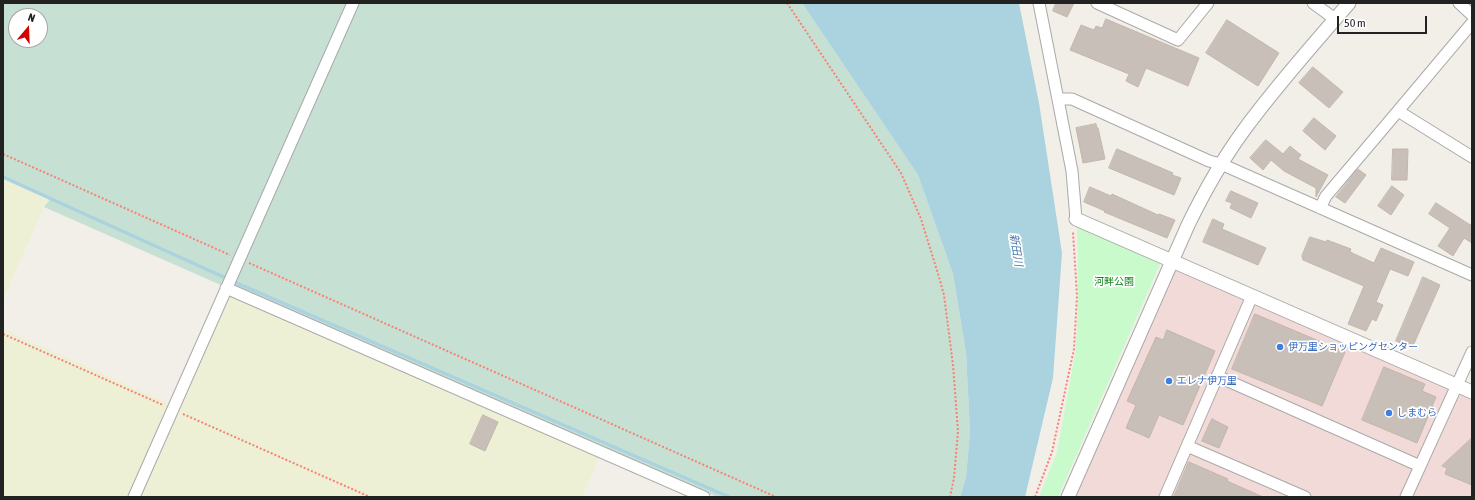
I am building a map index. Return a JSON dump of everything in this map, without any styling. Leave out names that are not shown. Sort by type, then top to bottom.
[{"type":"street","points":[[134,497],[353,3]]},
{"type":"street","points":[[1039,3],[1072,171],[1076,219],[1472,392]]},
{"type":"street","points":[[1097,3],[1178,40],[1208,3]]},
{"type":"street","points":[[1313,3],[1335,20]]},
{"type":"street","points":[[1068,497],[1191,219],[1221,164],[1266,101],[1349,3]]},
{"type":"street","points":[[1459,3],[1472,15]]},
{"type":"street","points":[[1320,208],[1326,196],[1472,23]]},
{"type":"street","points":[[1059,99],[1072,99],[1209,161],[1221,164],[1472,275]]},
{"type":"street","points":[[1398,111],[1472,157]]},
{"type":"street","points":[[226,288],[704,497]]},
{"type":"street","points":[[1164,497],[1252,296]]},
{"type":"street","points":[[1406,497],[1472,352]]},
{"type":"street","points":[[1217,376],[1420,466]]},
{"type":"street","points":[[1187,446],[1305,497]]},
{"type":"path","points":[[787,3],[901,173],[921,219],[941,283],[953,365],[958,431],[954,478],[950,497]]},
{"type":"path","points":[[3,154],[776,497]]},
{"type":"path","points":[[1035,497],[1052,452],[1074,349],[1077,296],[1073,227],[1076,219]]},
{"type":"path","points":[[3,334],[370,497]]},
{"type":"shaded area","points":[[1174,266],[1472,397],[1472,497],[1075,497]]},
{"type":"green space","points":[[3,3],[802,3],[918,175],[953,274],[966,353],[970,432],[966,477],[960,497],[717,497],[223,286],[44,207],[51,198],[3,177]]},
{"type":"green space","points":[[3,177],[51,198],[44,207],[3,300]]},
{"type":"green space","name":"河畔公園","points":[[1077,225],[1161,262],[1058,497],[1039,497],[1057,452],[1076,349],[1078,298]]},
{"type":"green space","points":[[223,286],[600,447],[598,459],[582,497],[3,497],[3,329],[170,404]]},
{"type":"water","name":"新田川","points":[[802,3],[1019,3],[1039,103],[1062,253],[1053,378],[1025,497],[960,497],[966,477],[970,432],[966,353],[953,274],[918,175]]},
{"type":"building","points":[[1056,3],[1074,3],[1067,17],[1053,11]]},
{"type":"building","points":[[1106,19],[1199,58],[1188,86],[1146,68],[1138,87],[1126,81],[1129,74],[1070,50],[1081,25],[1094,30],[1096,26],[1102,28]]},
{"type":"building","points":[[1227,20],[1279,53],[1258,86],[1206,53]]},
{"type":"building","points":[[1313,67],[1343,92],[1329,108],[1299,83]]},
{"type":"building","points":[[1314,118],[1336,136],[1325,150],[1303,131]]},
{"type":"building","points":[[1096,124],[1105,159],[1083,163],[1076,128]]},
{"type":"building","points":[[1266,140],[1283,154],[1290,146],[1301,155],[1298,159],[1328,175],[1316,197],[1316,188],[1284,171],[1271,160],[1263,170],[1250,158]]},
{"type":"building","points":[[1117,149],[1173,173],[1172,175],[1181,178],[1174,195],[1109,168]]},
{"type":"building","points":[[1393,149],[1408,149],[1407,180],[1392,180]]},
{"type":"building","points":[[1358,169],[1366,175],[1345,203],[1336,197]]},
{"type":"building","points":[[1392,186],[1404,195],[1391,215],[1378,206]]},
{"type":"building","points":[[1090,187],[1111,196],[1112,194],[1158,215],[1159,214],[1175,220],[1167,238],[1104,212],[1105,211],[1084,202]]},
{"type":"building","points":[[1231,191],[1258,203],[1251,218],[1230,208],[1232,203],[1226,201]]},
{"type":"building","points":[[1436,203],[1472,226],[1472,243],[1464,238],[1453,256],[1438,246],[1450,228],[1429,214]]},
{"type":"building","points":[[1213,219],[1224,224],[1222,229],[1266,248],[1258,265],[1203,242]]},
{"type":"building","points":[[1310,237],[1326,242],[1327,240],[1351,249],[1350,252],[1374,263],[1381,248],[1414,262],[1408,276],[1390,269],[1376,302],[1383,305],[1376,321],[1372,319],[1366,331],[1348,324],[1364,286],[1303,260],[1302,256]]},
{"type":"building","points":[[1423,277],[1440,285],[1412,348],[1396,341]]},
{"type":"building","points":[[1255,314],[1345,352],[1322,406],[1232,369]]},
{"type":"building","points":[[1167,330],[1215,351],[1183,425],[1159,415],[1149,438],[1126,428],[1136,405],[1127,401],[1156,337],[1163,340]]},
{"type":"building","points":[[1384,367],[1425,384],[1422,391],[1436,397],[1417,443],[1362,420]]},
{"type":"building","points":[[483,415],[498,422],[485,451],[470,444]]},
{"type":"building","points":[[1212,419],[1228,427],[1219,448],[1202,441]]},
{"type":"building","points":[[1472,438],[1472,485],[1445,474],[1447,468],[1442,466]]},
{"type":"building","points":[[1189,462],[1228,479],[1227,481],[1263,497],[1174,497]]},
{"type":"waterway","points":[[3,177],[239,284],[729,497]]},
{"type":"place","name":"伊万里ショッピングセンター","points":[[1280,347]]},
{"type":"place","name":"エレナ伊万里","points":[[1169,381]]},
{"type":"place","name":"しまむら","points":[[1389,413]]}]
